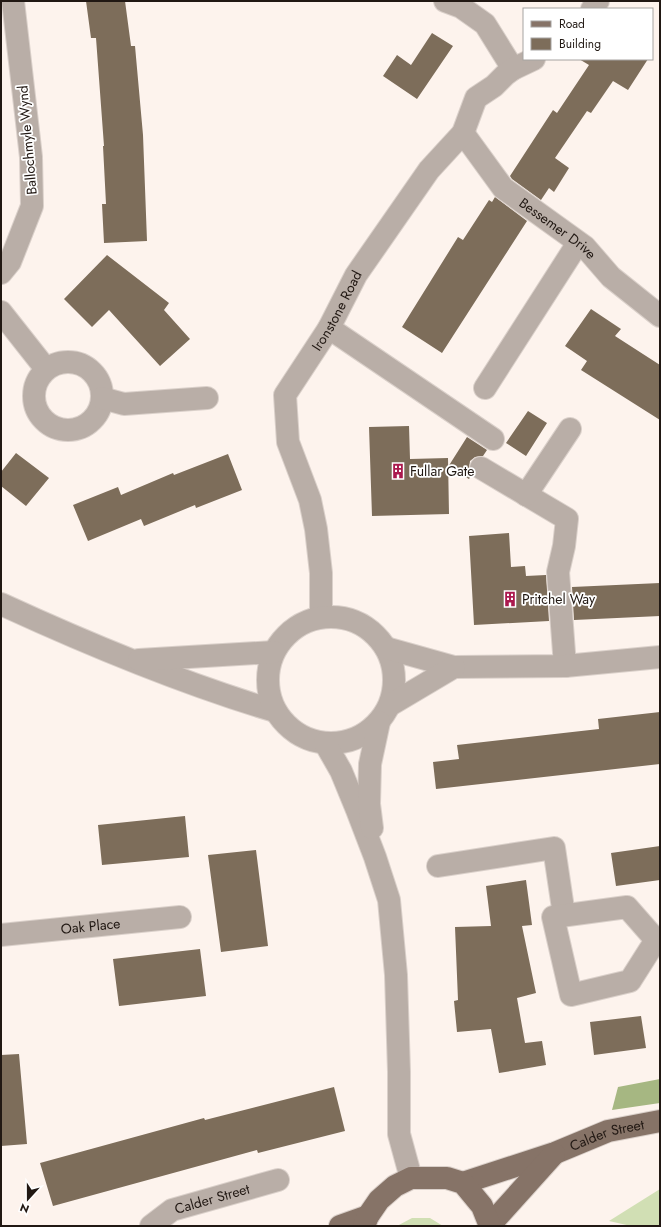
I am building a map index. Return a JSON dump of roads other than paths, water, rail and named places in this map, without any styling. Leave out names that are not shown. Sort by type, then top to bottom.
[{"type":"main road","name":"Calder Street","points":[[555,1153],[490,1226],[482,1206],[463,1183],[555,1153],[608,1131],[660,1120]]},
{"type":"main road","points":[[340,1226],[366,1221],[379,1200],[395,1186],[411,1178],[447,1178],[463,1183]]},
{"type":"street","name":"Ballochmyle Wynd","points":[[1,273],[10,262],[32,206],[31,157],[13,1]]},
{"type":"street","points":[[445,1],[461,7],[484,24],[512,69]]},
{"type":"street","name":"Ironstone Road","points":[[322,616],[321,573],[316,529],[310,500],[288,442],[285,394],[328,328],[356,275],[429,170],[463,133],[476,98],[494,86],[512,69],[532,60]]},
{"type":"street","name":"Bessemer Drive","points":[[463,133],[503,188],[585,247],[611,278],[660,316]]},
{"type":"street","points":[[485,388],[578,243]]},
{"type":"street","points":[[1,312],[46,368]]},
{"type":"street","points":[[328,328],[493,439]]},
{"type":"street","points":[[67,361],[78,363],[89,368],[96,376],[101,387],[102,398],[99,410],[93,419],[84,426],[73,429],[62,429],[51,426],[43,419],[36,409],[34,387],[46,368],[67,361]]},
{"type":"street","points":[[102,398],[124,404],[207,398]]},
{"type":"street","points":[[526,495],[570,429]]},
{"type":"street","points":[[481,468],[567,519],[564,546],[558,572],[565,666]]},
{"type":"street","points":[[1,604],[75,638],[233,698],[275,711]]},
{"type":"street","points":[[375,857],[369,804],[370,764],[384,713],[395,686],[393,666],[386,648],[375,633],[359,622],[341,617],[322,616],[302,623],[285,635],[274,652],[268,671],[268,691],[275,711],[288,727],[305,738],[325,743],[346,742],[364,734],[384,713],[454,667]]},
{"type":"street","points":[[386,648],[454,667],[565,666],[660,657]]},
{"type":"street","points":[[132,660],[274,652]]},
{"type":"street","points":[[325,743],[341,770],[375,857],[388,900],[396,975],[399,1134],[411,1178]]},
{"type":"street","points":[[438,866],[554,848],[564,916]]},
{"type":"street","points":[[627,907],[658,939],[630,981],[571,995],[553,918],[627,907]]},
{"type":"street","name":"Oak Place","points":[[1,935],[180,917]]},
{"type":"street","name":"Calder Street","points":[[151,1226],[172,1210],[278,1180]]},
{"type":"place","name":"Fullar Gate","points":[[398,471]]},
{"type":"place","name":"Pritchel Way","points":[[510,599]]}]
